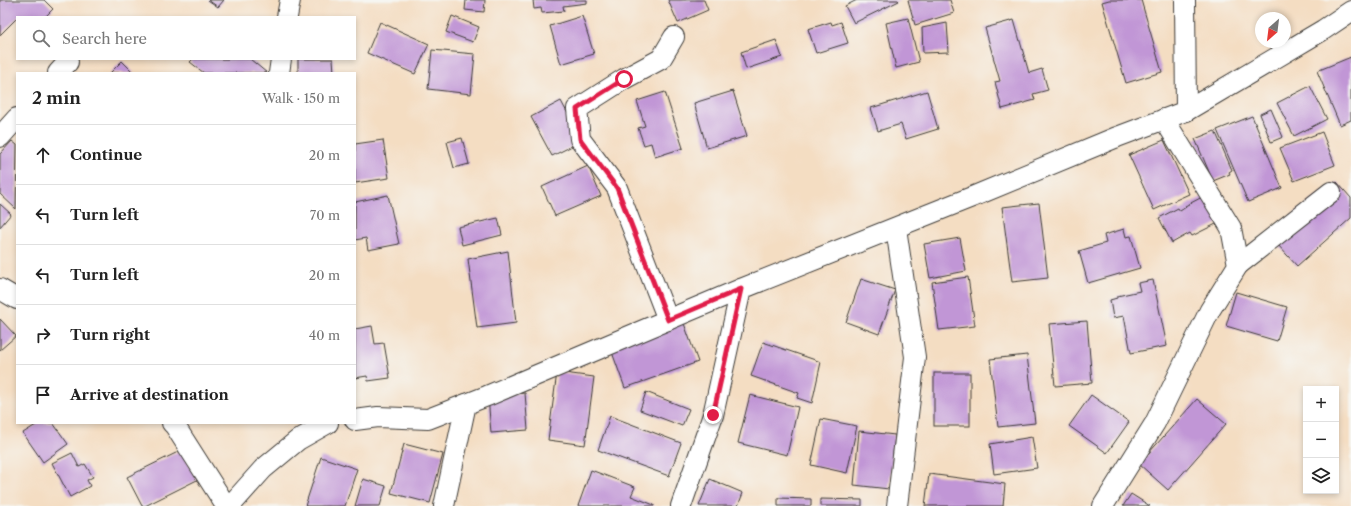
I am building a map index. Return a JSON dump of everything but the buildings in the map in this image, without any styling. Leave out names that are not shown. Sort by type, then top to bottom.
[{"type":"street","points":[[287,16],[290,0]]},
{"type":"street","points":[[1185,0],[1186,111]]},
{"type":"street","points":[[356,420],[378,417],[428,419],[741,289],[896,228],[1117,137],[1186,111],[1323,30],[1351,11]]},
{"type":"street","points":[[668,320],[617,188],[580,139],[577,109],[624,79],[661,59],[674,37]]},
{"type":"street","points":[[279,72],[281,60]]},
{"type":"street","points":[[0,137],[16,119]]},
{"type":"street","points":[[1164,119],[1231,228],[1238,265]]},
{"type":"street","points":[[1103,506],[1155,423],[1210,310],[1238,265],[1331,192]]},
{"type":"street","points":[[896,228],[915,358],[897,506]]},
{"type":"street","points":[[0,289],[16,298]]},
{"type":"street","points":[[681,506],[713,415],[741,289]]},
{"type":"street","points":[[444,506],[466,404]]},
{"type":"street","points":[[173,424],[226,506]]},
{"type":"street","points":[[230,506],[299,432],[325,424]]},
{"type":"route","points":[[624,79],[577,109],[580,139],[617,188],[668,320],[741,289],[713,415]]}]
